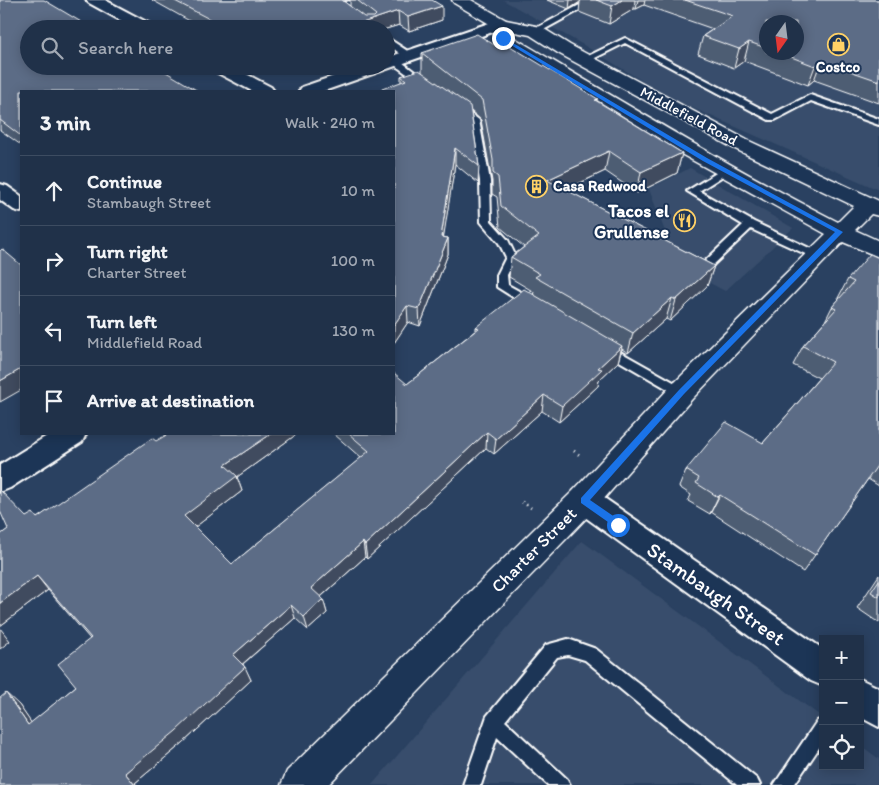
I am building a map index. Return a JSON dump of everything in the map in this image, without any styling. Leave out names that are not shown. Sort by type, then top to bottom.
[{"type":"main road","name":"Middlefield Road","points":[[460,0],[500,24],[534,31],[740,144],[873,207]]},
{"type":"main road","name":"Middlefield Road","points":[[500,24],[503,38],[726,170],[839,232],[879,250]]},
{"type":"main road","name":"Charter Street","points":[[302,785],[584,500],[682,392],[816,255],[839,232],[873,207]]},
{"type":"street","points":[[94,0],[131,20]]},
{"type":"street","points":[[395,61],[500,24]]},
{"type":"street","points":[[235,75],[264,90]]},
{"type":"street","points":[[311,90],[355,75]]},
{"type":"street","points":[[0,190],[20,205]]},
{"type":"street","points":[[0,480],[70,435]]},
{"type":"street","name":"Stambaugh Street","points":[[584,500],[819,666]]},
{"type":"street","points":[[864,699],[879,709]]},
{"type":"lane","points":[[359,20],[344,9],[345,5],[361,0]]},
{"type":"lane","points":[[534,31],[594,0]]},
{"type":"lane","points":[[584,60],[624,40],[772,118],[810,98],[879,122]]},
{"type":"lane","points":[[395,63],[437,92]]},
{"type":"lane","points":[[452,104],[475,120],[485,181],[486,222],[504,242],[511,257],[502,275],[503,287],[544,311]]},
{"type":"lane","points":[[726,170],[692,191],[750,224],[816,255]]},
{"type":"lane","points":[[706,266],[750,224]]},
{"type":"lane","points":[[594,340],[682,392]]},
{"type":"lane","points":[[472,785],[493,722],[552,650],[568,647],[590,654],[751,785]]},
{"type":"lane","points":[[493,722],[561,785]]},
{"type":"lane","points":[[783,785],[819,732]]},
{"type":"path","points":[[574,451],[582,456]]},
{"type":"shaded area","points":[[503,0],[879,0],[879,190],[670,98],[587,47]]},
{"type":"shaded area","points":[[690,168],[793,228],[725,291],[678,266],[649,189]]},
{"type":"shaded area","points":[[582,541],[819,715],[819,770],[864,770],[864,748],[879,759],[879,785],[372,785]]},
{"type":"building","points":[[0,0],[44,0],[78,20],[20,20],[20,75],[171,75],[196,90],[20,90],[20,135],[0,120]]},
{"type":"building","points":[[173,0],[342,0],[364,17],[374,17],[376,15],[357,0],[432,0],[442,6],[408,17],[398,11],[371,20],[211,20]]},
{"type":"building","points":[[596,0],[622,0],[612,6]]},
{"type":"building","name":"Costco","points":[[685,0],[879,0],[879,81],[821,61],[815,66],[799,60],[804,60],[804,15],[759,15],[759,46],[749,42],[739,49],[703,36],[733,16]]},
{"type":"building","points":[[477,34],[496,46],[505,43],[598,99],[595,100],[682,153],[641,172],[609,151],[547,180],[714,266],[676,300],[672,298],[633,333],[535,277],[540,274],[511,257],[539,236],[501,206],[498,177],[493,173],[493,160],[482,100],[422,53]]},
{"type":"building","points":[[419,70],[470,106],[479,166],[455,148],[441,237],[448,238],[419,309],[407,306],[395,324],[395,90],[382,90],[406,80],[401,76]]},
{"type":"building","points":[[2,249],[20,264],[20,370],[0,381],[0,251]]},
{"type":"building","points":[[870,254],[879,258],[879,463],[815,555],[720,495],[718,497],[696,483],[699,478],[686,470],[726,422],[763,443],[833,362],[803,346],[836,309],[832,307],[854,282],[848,279]]},
{"type":"building","points":[[524,289],[622,346],[598,368],[602,369],[562,406],[544,395],[496,439],[487,432],[365,545],[363,542],[311,588],[323,599],[304,617],[291,605],[233,655],[245,667],[176,731],[125,773],[135,785],[0,785],[0,698],[6,693],[28,725],[76,686],[58,664],[91,638],[37,576],[0,603],[0,535],[8,529],[0,511],[0,490],[26,517],[33,513],[37,518],[152,438],[156,441],[166,435],[270,435],[225,465],[237,476],[184,516],[232,564],[369,451],[350,435],[395,435],[395,374],[407,384],[479,328],[476,327]]},
{"type":"building","points":[[879,580],[879,597],[871,592]]},
{"type":"place","name":"Costco","points":[[838,44]]},
{"type":"place","name":"Casa Redwood","points":[[537,186]]},
{"type":"place","name":"Tacos el Grullense","points":[[685,221]]},
{"type":"route","points":[[503,38],[705,159],[839,232],[682,392],[584,500],[618,525]]}]
